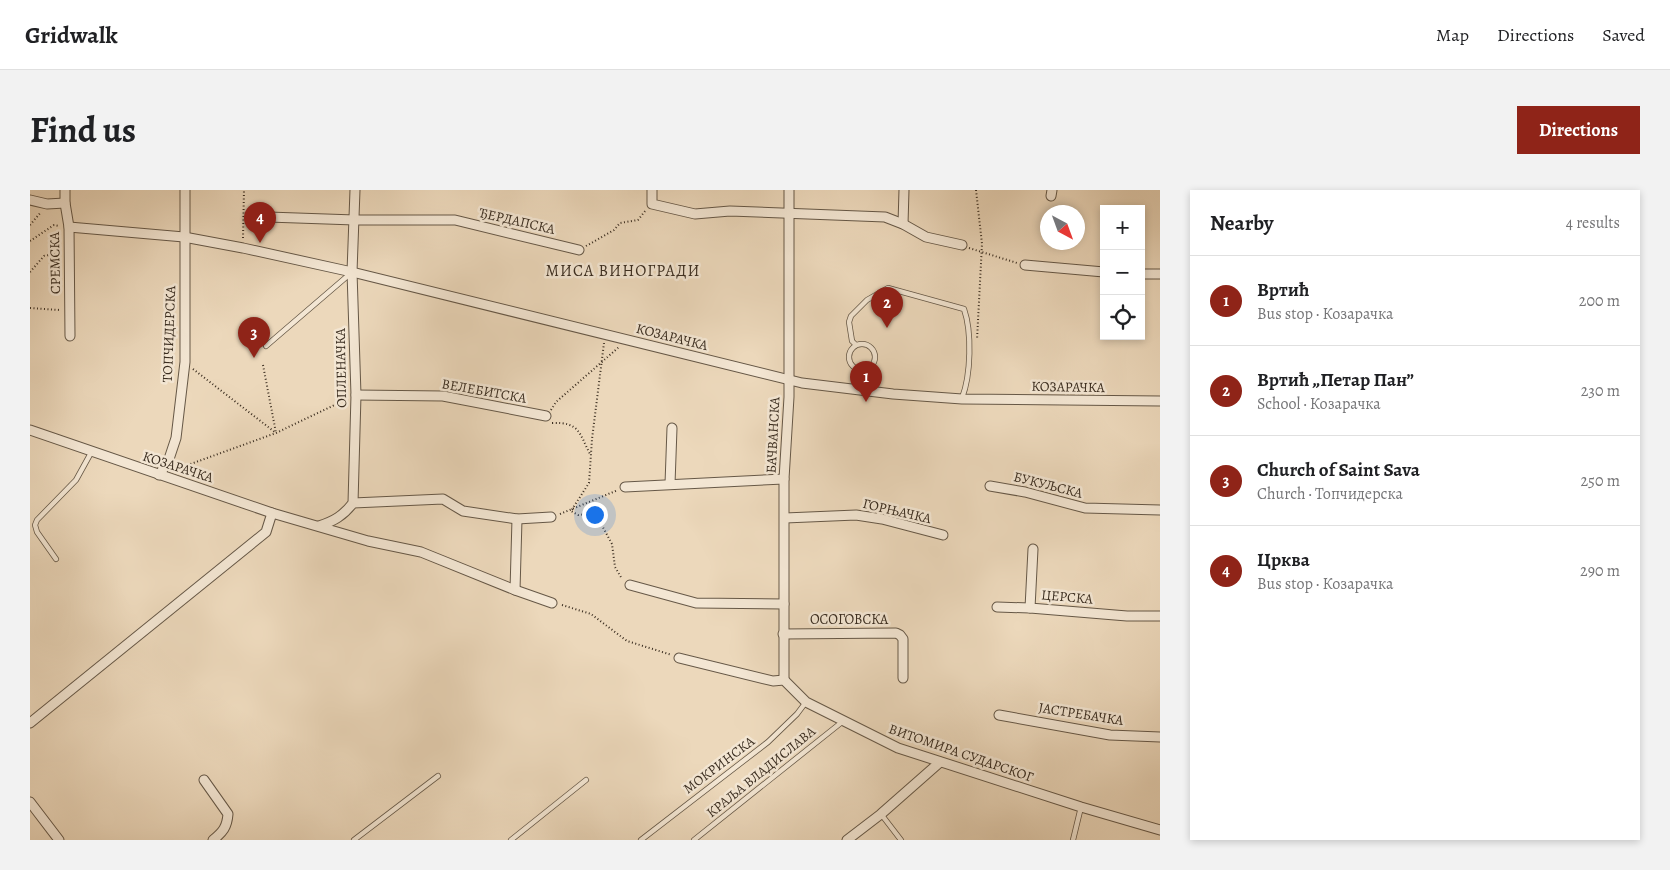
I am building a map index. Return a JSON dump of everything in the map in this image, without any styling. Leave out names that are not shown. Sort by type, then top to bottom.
[{"type":"street","name":"СРЕМСКА","points":[[65,190],[69,227],[70,336]]},
{"type":"street","name":"ТОПЧИДЕРСКА","points":[[159,475],[168,462],[176,438],[184,362],[185,190]]},
{"type":"street","name":"ОПЛЕНАЧКА","points":[[353,504],[356,395],[352,272],[355,190]]},
{"type":"street","points":[[652,190],[652,204],[696,214],[730,211],[885,217],[903,224],[926,237],[962,246]]},
{"type":"street","name":"БАЧВАНСКА","points":[[784,680],[784,479],[788,380],[789,190]]},
{"type":"street","points":[[903,224],[904,190]]},
{"type":"street","points":[[30,200],[48,204],[65,203]]},
{"type":"street","name":"ЂЕРДАПСКА","points":[[268,217],[355,220],[455,220],[579,250]]},
{"type":"street","name":"КОЗАРАЧКА","points":[[69,227],[184,237],[243,248],[352,272],[788,380],[892,394],[962,400],[1160,402]]},
{"type":"street","points":[[1025,265],[1100,272]]},
{"type":"street","points":[[1145,274],[1160,274]]},
{"type":"street","name":"ВЕЛЕБИТСКА","points":[[356,395],[443,396],[546,416]]},
{"type":"street","points":[[670,484],[672,428]]},
{"type":"street","name":"КОЗАРАЧКА","points":[[30,430],[272,513],[318,526]]},
{"type":"street","points":[[625,487],[784,479]]},
{"type":"street","name":"БУКУЉСКА","points":[[990,486],[1025,492],[1085,508],[1160,510]]},
{"type":"street","points":[[318,526],[344,515],[353,504],[443,499],[463,511],[517,519],[551,517]]},
{"type":"street","points":[[30,723],[266,532],[272,513]]},
{"type":"street","name":"ГОРЊАЧКА","points":[[785,518],[856,515],[882,519],[943,535]]},
{"type":"street","points":[[515,590],[517,519]]},
{"type":"street","points":[[318,526],[368,542],[421,552],[552,603]]},
{"type":"street","name":"ЦЕРСКА","points":[[1033,549],[1030,608],[1127,616],[1160,616]]},
{"type":"street","points":[[630,585],[696,603],[784,604]]},
{"type":"street","points":[[997,607],[1030,608]]},
{"type":"street","name":"ОСОГОВСКА","points":[[783,634],[896,633],[903,639],[903,678]]},
{"type":"street","points":[[678,658],[773,681],[784,680]]},
{"type":"street","name":"ВИТОМИРА СУДАРСКОГ","points":[[784,680],[806,702],[842,722],[898,748],[1081,808],[1160,830]]},
{"type":"street","name":"ЈАСТРЕБАЧКА","points":[[998,715],[1110,734],[1160,737]]},
{"type":"street","points":[[853,838],[940,762]]},
{"type":"street","points":[[204,780],[228,814],[223,832],[213,840]]},
{"type":"street","points":[[30,802],[59,840]]},
{"type":"lane","points":[[266,346],[352,272]]},
{"type":"lane","points":[[856,345],[852,341],[849,322],[851,316],[867,300],[888,288],[964,308],[968,319],[969,365],[962,400]]},
{"type":"lane","points":[[860,343],[868,344],[876,355],[874,363],[867,369],[858,369],[851,364],[849,356],[852,348],[856,345],[860,343]]},
{"type":"lane","points":[[56,560],[35,526],[37,520],[76,480],[92,451]]},
{"type":"lane","name":"МОКРИНСКА","points":[[641,840],[768,742],[797,714],[806,702]]},
{"type":"lane","name":"КРАЉА ВЛАДИСЛАВА","points":[[694,840],[842,722]]},
{"type":"lane","points":[[354,840],[438,776]]},
{"type":"lane","points":[[511,840],[586,780]]},
{"type":"lane","points":[[1073,840],[1081,808]]},
{"type":"lane","points":[[881,814],[901,840]]},
{"type":"path","points":[[243,248],[244,190]]},
{"type":"path","points":[[976,190],[982,244],[980,252],[977,344]]},
{"type":"path","points":[[579,250],[614,230],[620,223],[638,220],[652,202]]},
{"type":"path","points":[[30,241],[54,225],[69,227]]},
{"type":"path","points":[[962,246],[1025,265]]},
{"type":"path","points":[[30,272],[44,256],[69,251]]},
{"type":"path","points":[[30,308],[70,310]]},
{"type":"path","points":[[571,511],[589,483],[590,454],[605,334]]},
{"type":"path","points":[[590,454],[575,426],[566,422],[548,423],[546,416],[556,402],[627,340]]},
{"type":"path","points":[[184,362],[276,434]]},
{"type":"path","points":[[263,365],[276,434]]},
{"type":"path","points":[[159,475],[276,434],[356,395]]},
{"type":"path","points":[[551,517],[571,511],[625,487]]},
{"type":"path","points":[[571,511],[578,515],[587,514],[599,520],[612,544],[616,567],[622,579],[630,585]]},
{"type":"path","points":[[552,603],[591,614],[627,641],[678,658]]},
{"type":"place","name":"Црква","points":[[260,243]]},
{"type":"place","name":"Вртић „Петар Пан”","points":[[887,328]]},
{"type":"place","name":"Church of Saint Sava","points":[[254,358]]},
{"type":"place","name":"Вртић","points":[[866,402]]},
{"type":"district","name":"МИСА ВИНОГРАДИ","points":[[623,271]]}]
